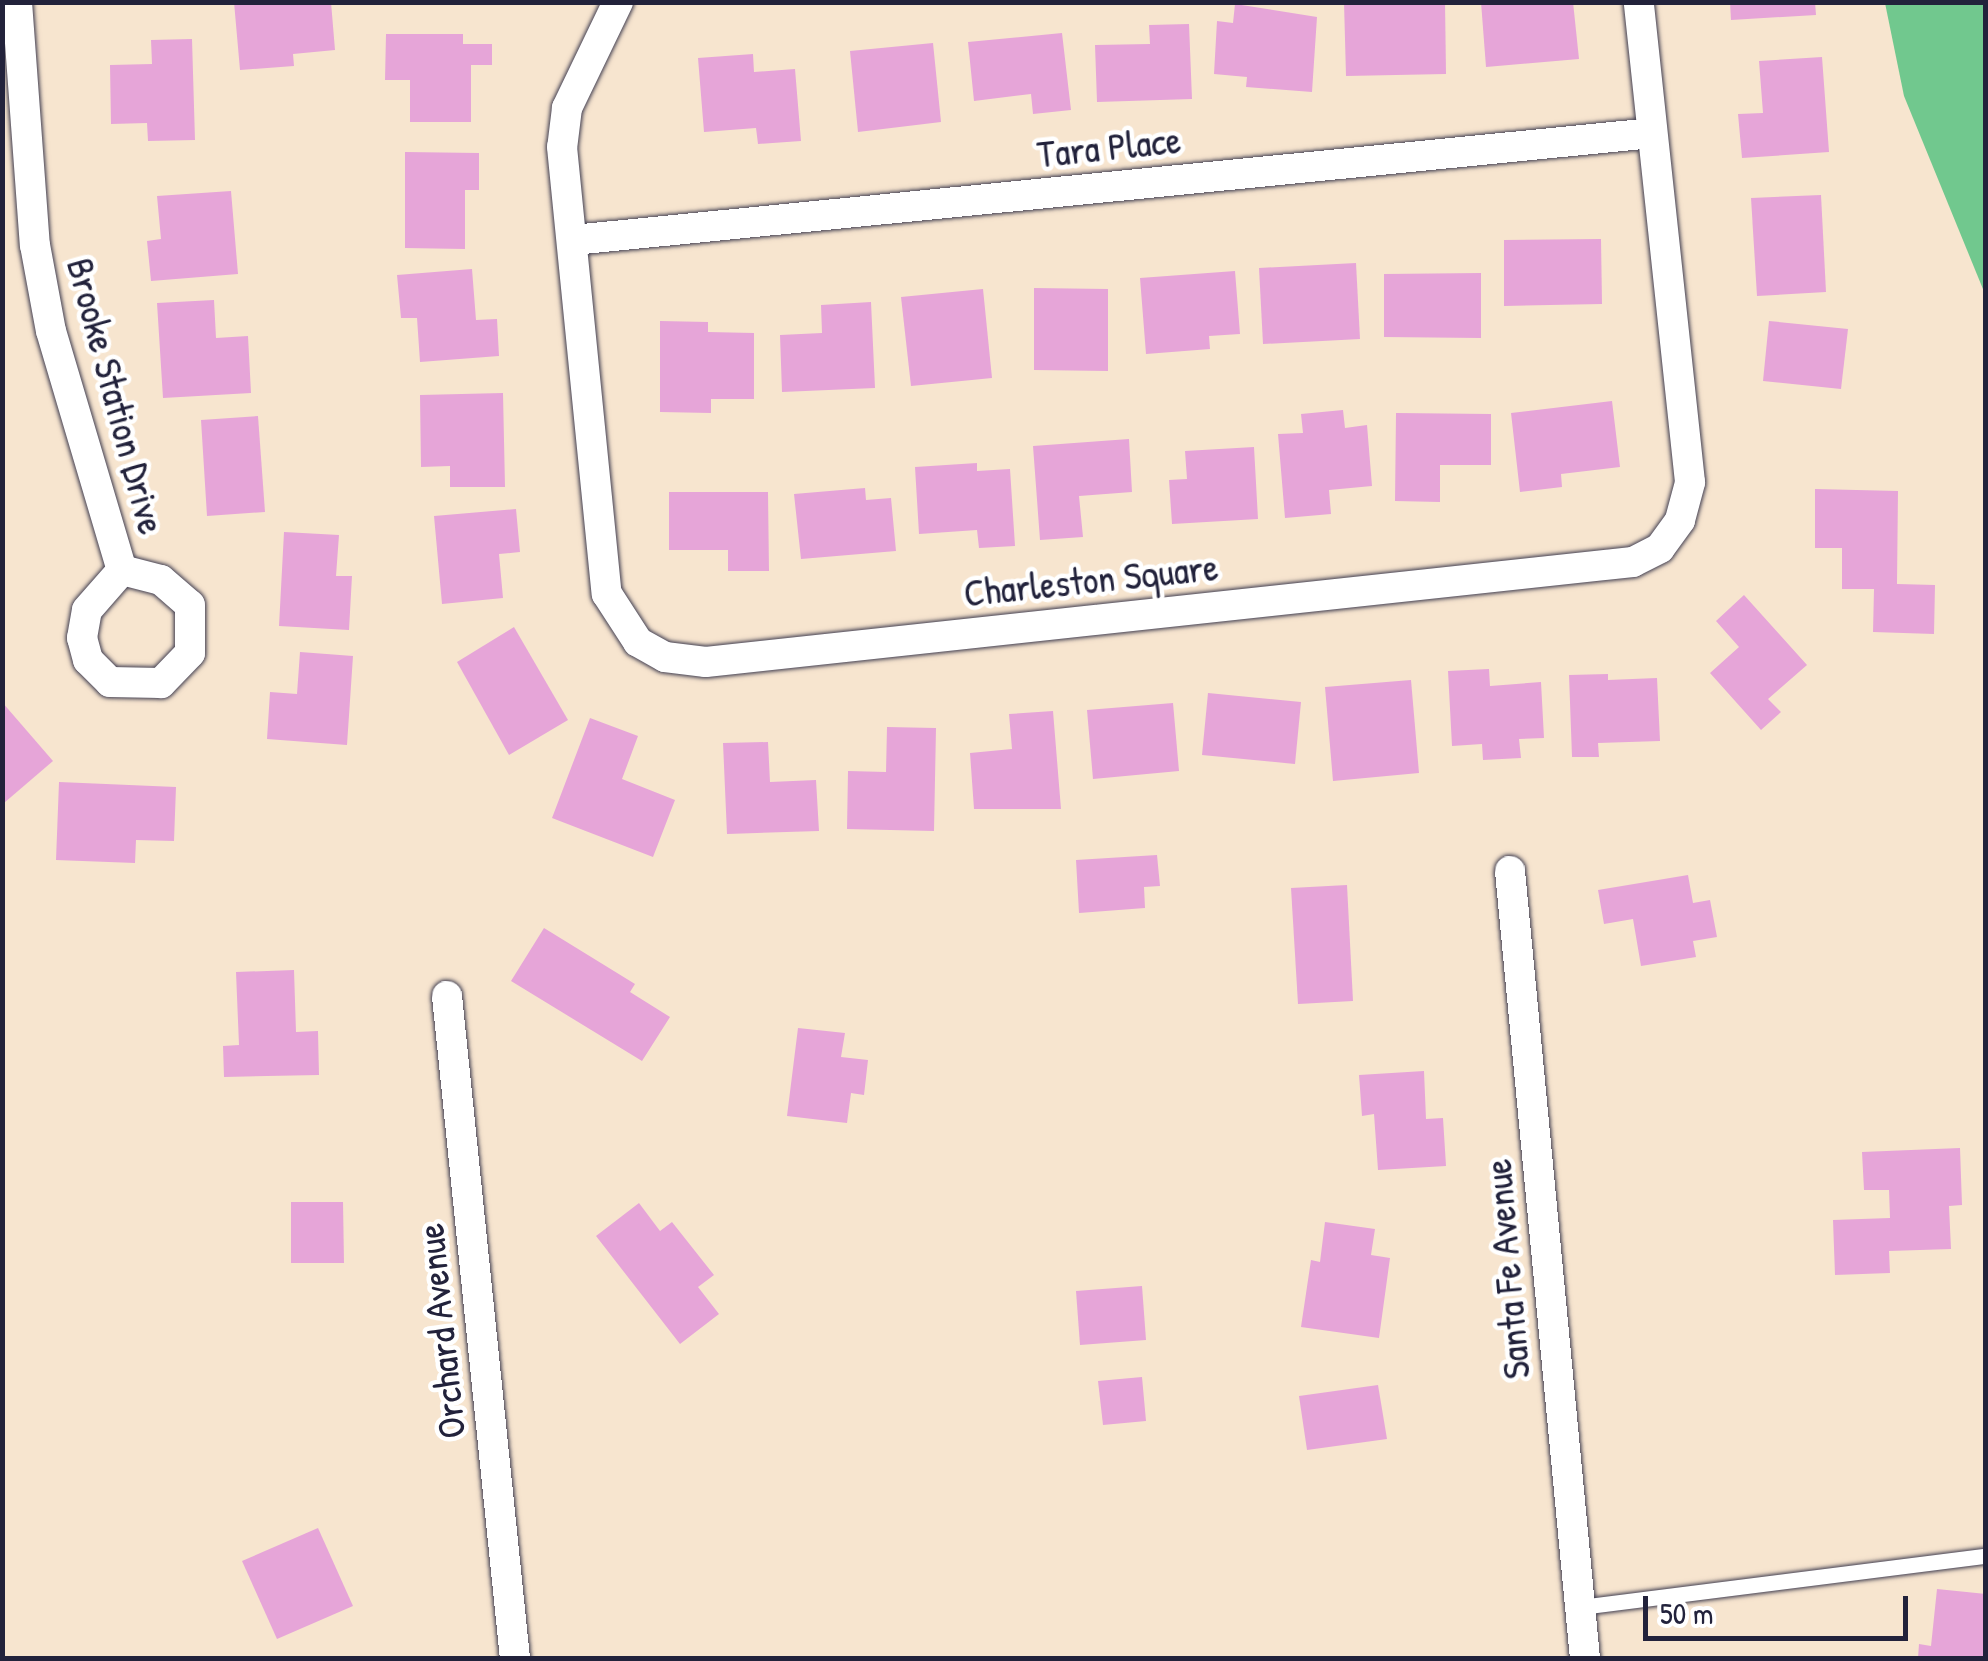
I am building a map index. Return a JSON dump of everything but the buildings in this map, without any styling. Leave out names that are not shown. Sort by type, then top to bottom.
[{"type":"street","name":"Brooke Station Drive","points":[[18,2],[34,245],[52,331],[122,570]]},
{"type":"street","name":"Charleston Square","points":[[618,2],[567,108],[562,147],[607,594],[638,642],[665,658],[706,662],[1634,562],[1660,548],[1680,520],[1690,482],[1639,2]]},
{"type":"street","name":"Tara Place","points":[[573,240],[1652,134]]},
{"type":"street","name":"Santa Fe Avenue","points":[[1510,871],[1584,1658]]},
{"type":"street","name":"Orchard Avenue","points":[[447,996],[515,1658]]},
{"type":"lane","points":[[1580,1607],[1986,1556]]},
{"type":"green space","points":[[1885,3],[1985,3],[1985,294],[1904,96]]}]
